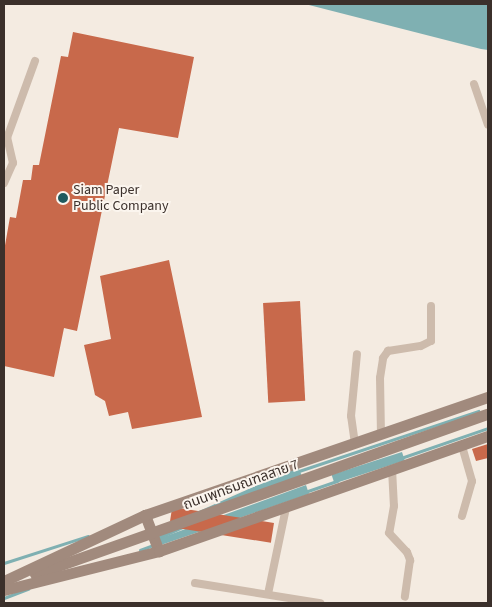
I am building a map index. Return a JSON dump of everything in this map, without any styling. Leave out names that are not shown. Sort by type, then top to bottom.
[{"type":"main road","points":[[4,583],[145,516],[488,397]]},
{"type":"main road","name":"ถนนพุทธมณฑลสาย 7","points":[[4,583],[151,534],[488,414]]},
{"type":"main road","points":[[4,590],[159,551],[488,436]]},
{"type":"main road","points":[[315,457],[328,492]]},
{"type":"main road","points":[[145,516],[159,551]]},
{"type":"street","points":[[4,183],[13,164],[7,138],[35,61]]},
{"type":"street","points":[[474,84],[488,125]]},
{"type":"street","points":[[381,435],[380,378],[383,358],[388,351],[421,346],[431,341],[431,306]]},
{"type":"street","points":[[355,444],[351,416],[357,354]]},
{"type":"street","points":[[462,445],[472,481],[462,516]]},
{"type":"street","points":[[392,469],[394,506],[389,533],[410,560],[405,597]]},
{"type":"street","points":[[268,594],[286,508]]},
{"type":"street","points":[[195,583],[320,603]]},
{"type":"water","points":[[305,4],[488,4],[488,50],[481,49]]},
{"type":"water","points":[[402,452],[405,461],[334,483],[332,475]]},
{"type":"water","points":[[298,467],[302,476],[159,540],[155,531]]},
{"type":"water","points":[[306,485],[309,494],[161,545],[158,539]]},
{"type":"building","name":"Siam Paper Public Company","points":[[73,32],[194,57],[178,138],[119,128],[77,331],[64,328],[54,377],[4,366],[4,251],[10,217],[16,218],[23,180],[31,180],[33,165],[39,165],[61,56],[68,57]]},
{"type":"building","points":[[169,260],[202,417],[132,429],[128,412],[109,416],[105,401],[95,395],[84,345],[111,339],[100,276]]},
{"type":"building","points":[[300,301],[305,401],[268,403],[263,303]]},
{"type":"building","points":[[488,444],[488,458],[476,461],[472,449]]},
{"type":"building","points":[[172,507],[274,523],[271,543],[169,527]]},
{"type":"waterway","points":[[299,471],[478,411]]},
{"type":"waterway","points":[[401,458],[488,428]]},
{"type":"waterway","points":[[305,492],[337,481]]},
{"type":"waterway","points":[[4,563],[88,536]]},
{"type":"waterway","points":[[140,550],[153,545]]},
{"type":"waterway","points":[[4,598],[28,589]]},
{"type":"place","name":"Siam Paper Public Company","points":[[63,198]]}]
